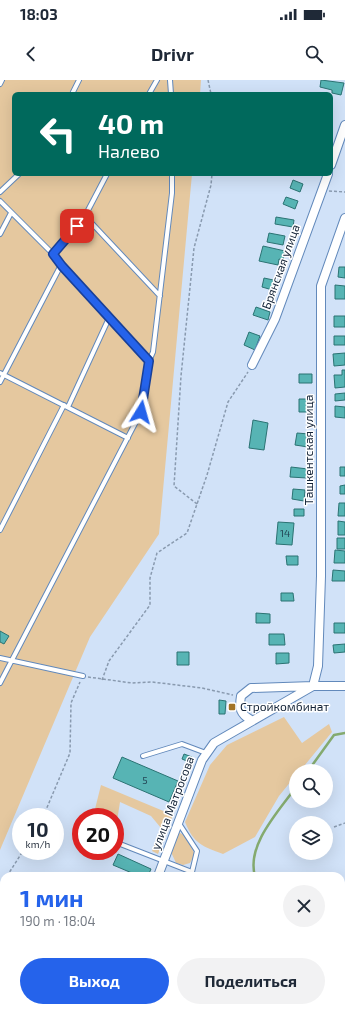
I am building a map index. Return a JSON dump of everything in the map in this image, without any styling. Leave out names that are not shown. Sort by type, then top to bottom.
[{"type":"street","points":[[333,159],[345,125]]},
{"type":"street","name":"Брянская улица","points":[[252,365],[275,319],[327,176]]},
{"type":"street","name":"Ташкентская улица","points":[[313,686],[318,666],[321,576],[322,286],[345,218]]},
{"type":"street","points":[[251,720],[243,715],[239,707],[241,696],[251,688],[313,686]]},
{"type":"street","name":"улица Матросова","points":[[159,872],[202,760],[214,743],[251,720],[313,686],[345,686]]},
{"type":"lane","points":[[0,84],[2,80]]},
{"type":"lane","points":[[73,92],[79,80]]},
{"type":"lane","points":[[150,92],[157,80]]},
{"type":"lane","points":[[170,80],[171,92]]},
{"type":"lane","points":[[0,192],[17,176]]},
{"type":"lane","points":[[53,254],[85,216],[106,176]]},
{"type":"lane","points":[[0,683],[11,659],[141,412],[149,361],[153,352],[172,193],[172,176]]},
{"type":"lane","points":[[0,201],[53,254],[62,266],[149,361]]},
{"type":"lane","points":[[0,234],[11,213]]},
{"type":"lane","points":[[85,216],[160,296]]},
{"type":"lane","points":[[0,382],[2,374],[62,266]]},
{"type":"lane","points":[[0,530],[66,406],[109,318]]},
{"type":"lane","points":[[2,374],[128,438]]},
{"type":"lane","points":[[0,658],[11,659],[83,676]]},
{"type":"lane","points":[[143,756],[182,744],[206,753]]},
{"type":"lane","points":[[124,846],[192,872],[197,851],[178,822]]},
{"type":"path","points":[[208,80],[211,92]]},
{"type":"path","points":[[197,504],[174,486],[181,376],[194,248],[211,185],[212,176]]},
{"type":"path","points":[[321,191],[345,192]]},
{"type":"path","points":[[102,680],[109,661],[150,605],[150,578],[157,553],[186,533],[197,504],[228,402],[252,365]]},
{"type":"path","points":[[47,808],[70,752],[71,703],[83,676],[102,680],[132,683],[152,682],[202,688],[241,696]]},
{"type":"path","points":[[334,827],[345,823]]},
{"type":"path","points":[[10,872],[17,860]]},
{"type":"shaded area","points":[[0,80],[201,80],[200,92],[12,92],[12,176],[192,176],[159,534],[90,637],[18,808],[12,808],[12,822],[0,850]]},
{"type":"shaded area","points":[[284,717],[302,743],[329,724],[332,732],[306,764],[289,764],[289,784],[279,796],[255,837],[223,854],[209,849],[195,840],[185,822],[210,765],[227,745]]},
{"type":"shaded area","points":[[101,785],[173,815],[158,854],[152,851],[161,828],[151,816],[120,802],[119,808],[95,808]]},
{"type":"shaded area","points":[[178,832],[184,835],[195,854],[190,863],[183,865],[176,863],[171,852]]},
{"type":"building","points":[[321,80],[344,83],[341,95],[333,93],[332,90],[320,87]]},
{"type":"building","points":[[293,180],[303,184],[300,192],[290,188]]},
{"type":"building","points":[[286,197],[298,201],[295,209],[283,204]]},
{"type":"building","points":[[276,217],[294,220],[293,227],[275,224]]},
{"type":"building","points":[[269,233],[285,236],[283,245],[267,242]]},
{"type":"building","points":[[263,246],[285,251],[283,260],[279,259],[278,265],[259,261]]},
{"type":"building","points":[[339,267],[345,267],[345,278],[338,277]]},
{"type":"building","points":[[264,278],[278,281],[276,291],[262,287]]},
{"type":"building","points":[[335,285],[345,286],[345,299],[335,299]]},
{"type":"building","points":[[256,307],[270,312],[268,320],[253,315]]},
{"type":"building","points":[[334,316],[345,316],[345,327],[334,327]]},
{"type":"building","points":[[249,332],[260,336],[255,350],[244,345]]},
{"type":"building","points":[[334,336],[345,336],[345,345],[334,345]]},
{"type":"building","points":[[345,353],[345,365],[334,366],[333,354]]},
{"type":"building","points":[[342,370],[345,370],[345,387],[335,388],[334,375],[342,375]]},
{"type":"building","points":[[299,374],[312,374],[312,383],[299,383]]},
{"type":"building","points":[[345,393],[345,400],[335,401],[335,394]]},
{"type":"building","points":[[299,399],[312,399],[312,412],[299,412]]},
{"type":"building","points":[[335,406],[345,407],[345,418],[335,417]]},
{"type":"building","points":[[253,420],[268,423],[264,450],[249,448]]},
{"type":"building","points":[[297,433],[309,434],[308,447],[295,445]]},
{"type":"building","points":[[291,467],[308,469],[307,478],[290,477]]},
{"type":"building","points":[[340,467],[345,467],[345,476],[340,476]]},
{"type":"building","points":[[345,485],[345,494],[340,494],[340,486]]},
{"type":"building","points":[[293,489],[305,490],[304,501],[292,499]]},
{"type":"building","points":[[339,503],[345,503],[345,516],[338,516]]},
{"type":"building","points":[[294,509],[304,509],[304,516],[294,516]]},
{"type":"building","points":[[338,521],[345,522],[345,535],[338,535]]},
{"type":"building","points":[[278,522],[294,523],[292,545],[276,544]]},
{"type":"building","points":[[337,538],[345,538],[345,549],[337,549]]},
{"type":"building","points":[[335,550],[345,551],[345,563],[334,563]]},
{"type":"building","points":[[286,556],[298,556],[298,565],[287,565]]},
{"type":"building","points":[[333,570],[345,571],[345,581],[332,581]]},
{"type":"building","points":[[281,593],[293,593],[294,601],[281,601]]},
{"type":"building","points":[[256,613],[270,614],[270,623],[256,623]]},
{"type":"building","points":[[334,623],[345,623],[345,633],[334,633]]},
{"type":"building","points":[[0,631],[9,636],[4,644],[0,642]]},
{"type":"building","points":[[269,634],[284,634],[285,645],[269,645]]},
{"type":"building","points":[[345,644],[345,652],[334,653],[333,645]]},
{"type":"building","points":[[177,652],[189,652],[189,665],[177,665]]},
{"type":"building","points":[[276,653],[289,653],[289,663],[276,664]]},
{"type":"building","points":[[219,700],[226,701],[225,714],[219,714]]},
{"type":"building","points":[[184,754],[192,757],[189,762],[182,759]]},
{"type":"building","points":[[122,757],[178,781],[169,802],[113,778]]},
{"type":"building","points":[[124,857],[151,869],[150,872],[130,872],[113,865],[115,860],[124,860]]},
{"type":"waterway","points":[[313,764],[334,735],[345,733]]},
{"type":"waterway","points":[[254,872],[253,864],[255,852],[260,841],[273,818],[289,796]]},
{"type":"place","name":"Стройкомбинат","points":[[232,707]]},
{"type":"route","points":[[77,226],[53,254],[62,266],[149,361],[141,412]]}]
